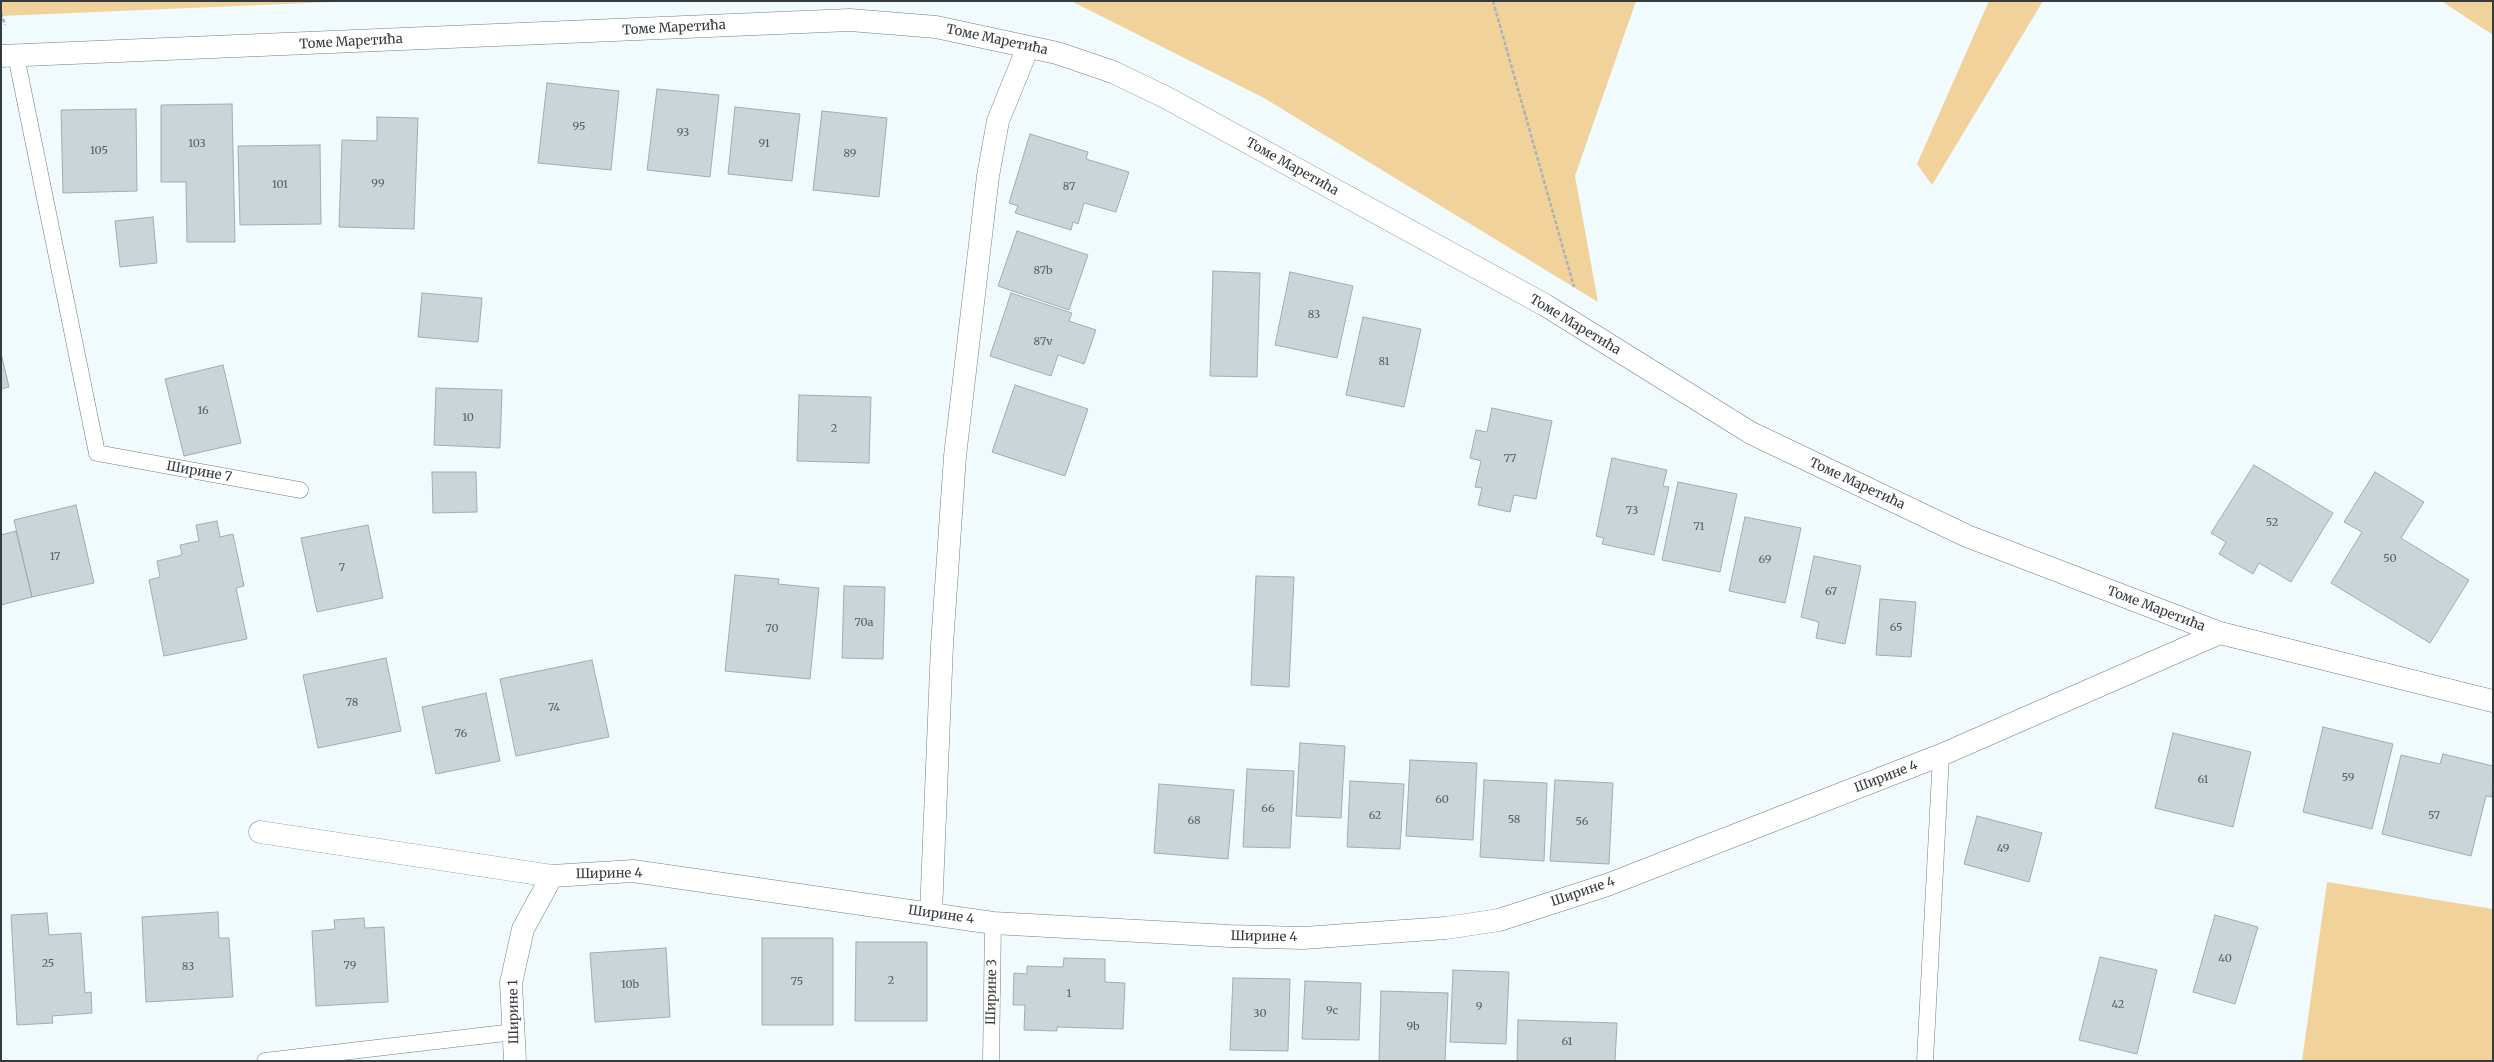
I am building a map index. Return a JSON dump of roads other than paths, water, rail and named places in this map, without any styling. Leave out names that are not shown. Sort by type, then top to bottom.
[{"type":"street","name":"Томе Маретића","points":[[9,56],[850,20],[936,27],[1057,53],[1099,67],[1167,98],[1545,305],[1751,433],[1967,536],[2220,633],[2493,701]]},
{"type":"street","points":[[931,914],[942,645],[955,456],[991,160],[998,121],[1028,47]]},
{"type":"street","name":"Ширине 4","points":[[260,832],[552,876],[633,871],[993,923],[1230,936],[1303,938],[1446,928],[1499,920],[1607,885],[1941,755],[2220,633]]},
{"type":"street","name":"Ширине 1","points":[[515,1061],[511,983],[524,929],[552,876]]},
{"type":"lane","name":"Ширине 7","points":[[9,56],[97,453],[300,490]]},
{"type":"lane","points":[[1925,1061],[1941,755]]},
{"type":"lane","name":"Ширине 3","points":[[991,1061],[993,923]]},
{"type":"lane","points":[[266,1061],[514,1032]]}]
